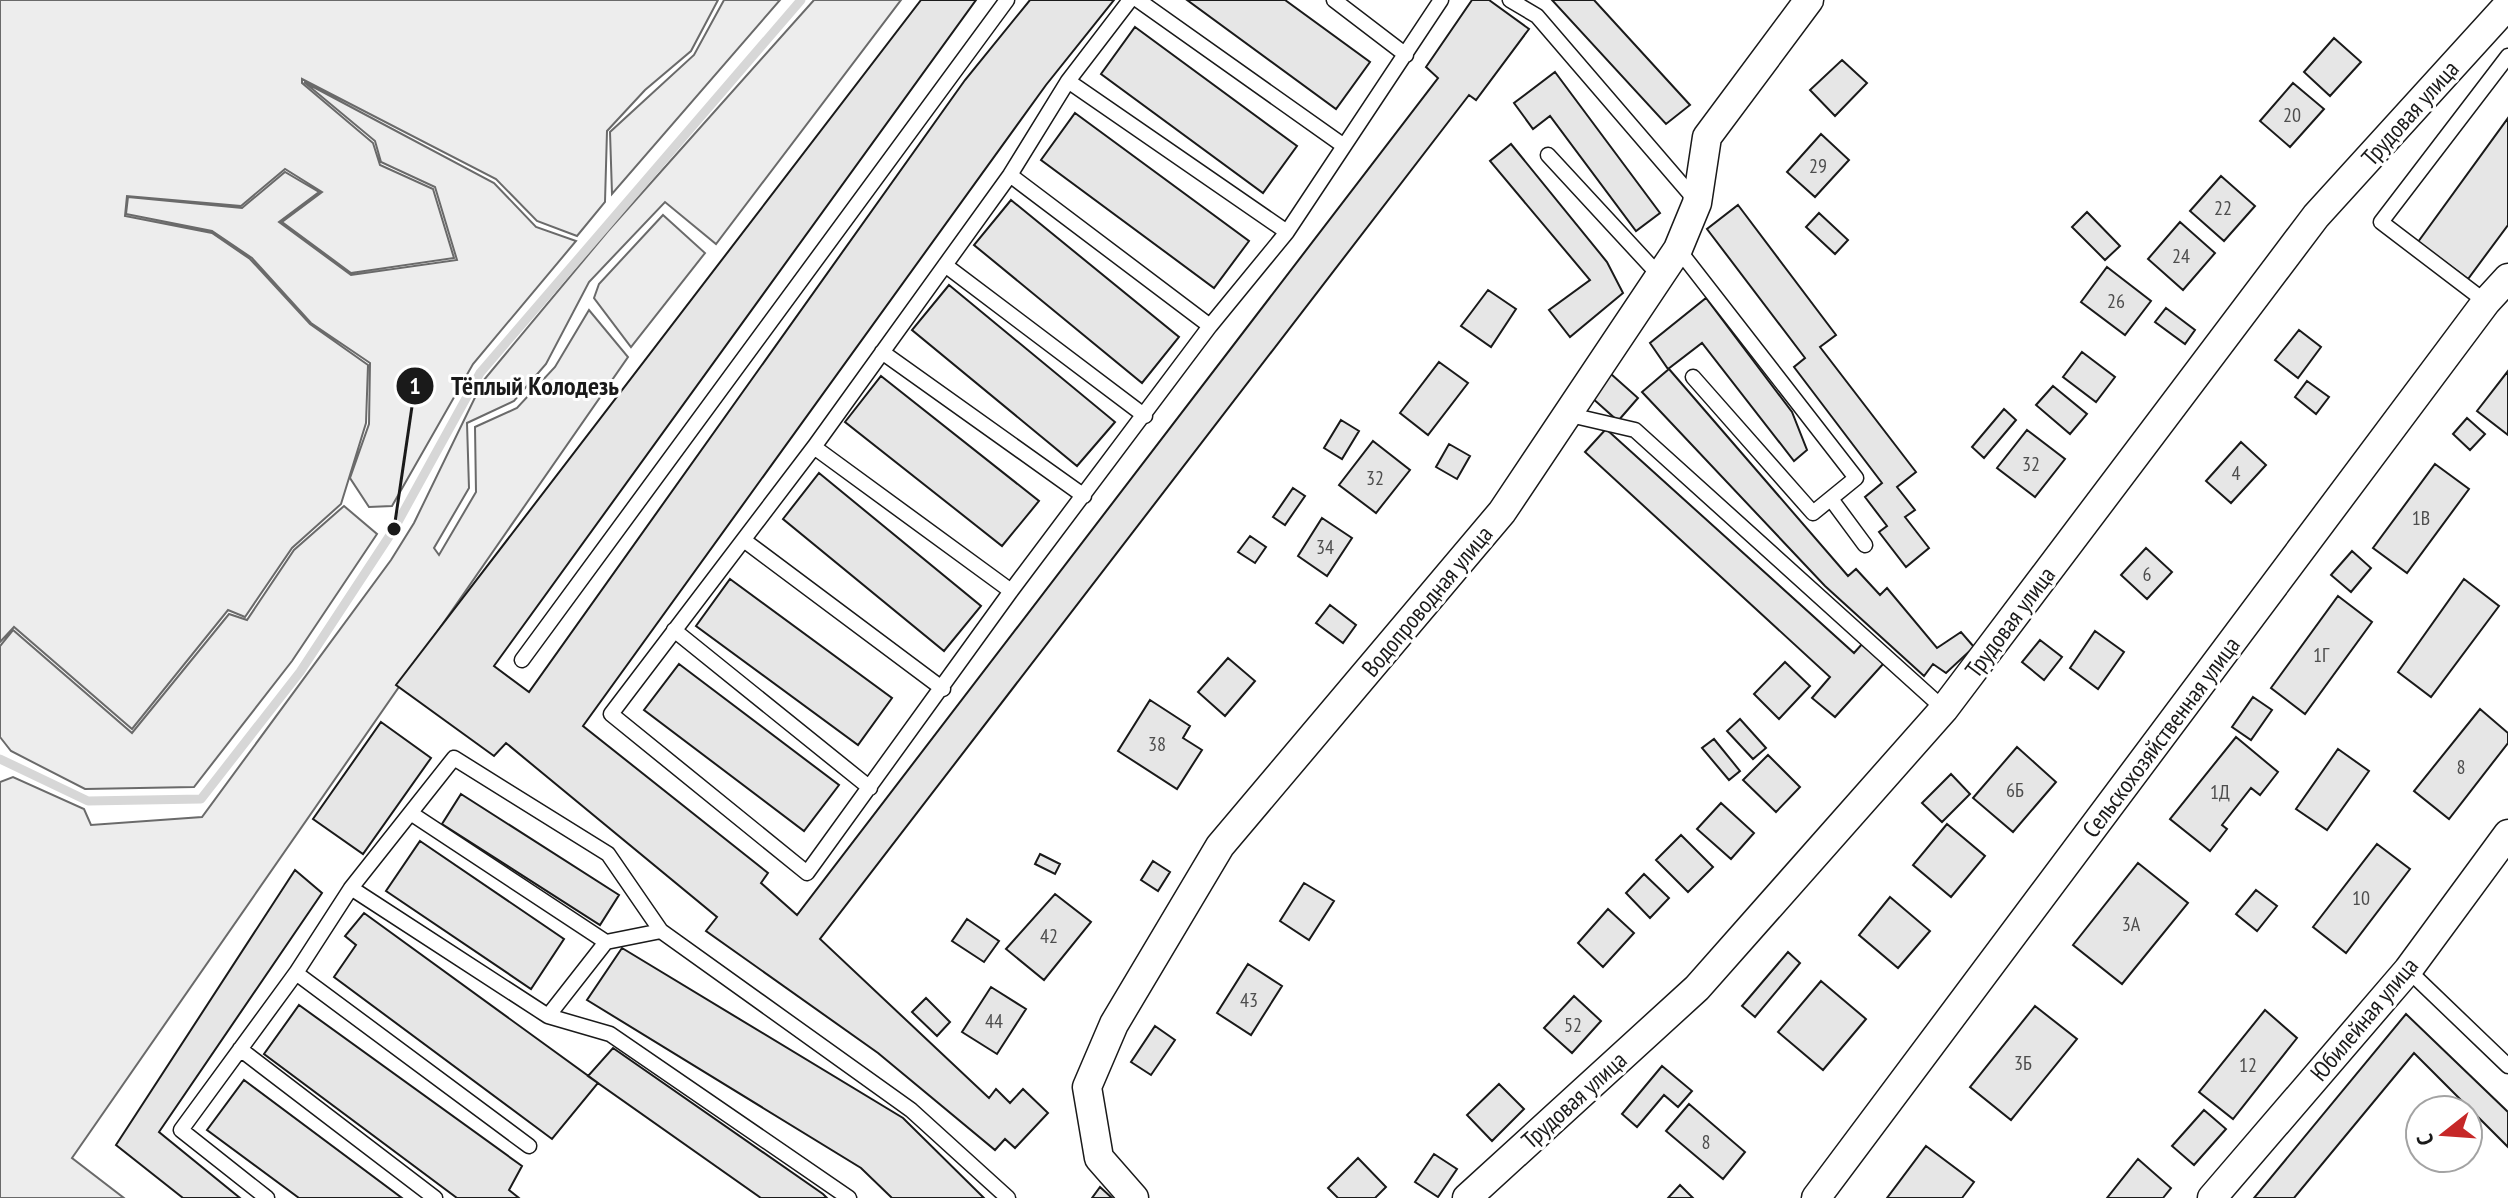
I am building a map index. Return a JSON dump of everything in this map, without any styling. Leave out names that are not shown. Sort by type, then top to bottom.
[{"type":"street","name":"Водопроводная улица","points":[[1134,1198],[1099,1158],[1087,1087],[1114,1024],[1220,846],[1502,512],[1658,274],[1678,249],[1697,203],[1707,137],[1809,0]]},
{"type":"street","name":"Трудовая улица","points":[[1467,1198],[1697,988],[1944,709],[2316,216],[2508,5]]},
{"type":"street","name":"Сельскохозяйственная улица","points":[[1816,1198],[2486,302],[2508,278]]},
{"type":"street","name":"Юбилейная улица","points":[[2212,1198],[2408,970],[2508,834]]},
{"type":"lane","points":[[522,660],[1007,0]]},
{"type":"lane","points":[[1130,0],[1068,81],[1010,175],[814,447],[611,714],[807,873],[1011,591],[1210,326],[1287,232],[1441,0]]},
{"type":"lane","points":[[1138,0],[1344,146]]},
{"type":"lane","points":[[1334,0],[1406,55]]},
{"type":"lane","points":[[1510,0],[1537,16],[1697,203]]},
{"type":"lane","points":[[2486,302],[2381,222],[2508,56]]},
{"type":"lane","points":[[1068,81],[1287,232]]},
{"type":"lane","points":[[1548,155],[1658,274]]},
{"type":"lane","points":[[1010,175],[1210,326]]},
{"type":"lane","points":[[1678,249],[1856,478],[1813,513],[1693,377]]},
{"type":"lane","points":[[945,265],[1145,416]]},
{"type":"lane","points":[[882,352],[1084,496]]},
{"type":"lane","points":[[1566,414],[1635,430],[1944,709]]},
{"type":"lane","points":[[814,447],[1011,591]]},
{"type":"lane","points":[[1831,499],[1865,545]]},
{"type":"lane","points":[[745,541],[943,689]]},
{"type":"lane","points":[[674,630],[870,788]]},
{"type":"lane","points":[[267,1198],[181,1130],[296,973],[351,888],[454,758],[608,854],[661,931],[911,1110],[1008,1198]]},
{"type":"lane","points":[[412,814],[606,942]]},
{"type":"lane","points":[[351,888],[548,1016],[610,1034],[849,1198]]},
{"type":"lane","points":[[548,1016],[606,942],[661,931]]},
{"type":"lane","points":[[2408,970],[2508,1066]]},
{"type":"lane","points":[[296,973],[529,1146]]},
{"type":"lane","points":[[240,1049],[435,1198]]},
{"type":"shaded area","points":[[0,0],[718,0],[691,51],[645,90],[607,131],[605,202],[577,236],[537,221],[496,179],[302,79],[302,83],[373,143],[380,165],[433,189],[454,258],[351,273],[282,222],[322,192],[285,169],[241,206],[127,196],[125,216],[212,233],[250,259],[310,324],[368,365],[366,423],[341,504],[292,548],[245,617],[228,610],[132,729],[14,627],[0,642]]},
{"type":"shaded area","points":[[724,0],[780,0],[612,194],[610,132],[694,55]]},
{"type":"shaded area","points":[[814,0],[901,0],[716,244],[665,202],[589,282],[546,364],[514,401],[467,423],[469,488],[434,548],[439,555],[476,492],[475,427],[517,408],[555,367],[589,310],[628,357],[72,1158],[124,1198],[0,1198],[0,782],[13,777],[84,809],[91,825],[202,817],[391,560],[414,523],[483,381],[608,231]]},
{"type":"shaded area","points":[[304,82],[494,183],[536,227],[576,241],[473,364],[392,506],[369,507],[350,478],[369,424],[370,363],[311,323],[252,258],[212,231],[126,214],[128,197],[242,208],[285,172],[319,192],[279,222],[351,275],[457,260],[435,187],[381,162],[375,141]]},
{"type":"shaded area","points":[[663,215],[705,253],[631,347],[594,298],[599,284]]},
{"type":"shaded area","points":[[344,506],[377,534],[292,661],[194,787],[85,789],[11,751],[0,737],[0,646],[13,630],[132,733],[229,614],[247,620],[294,550]]},
{"type":"building","points":[[921,0],[976,0],[494,666],[529,692],[965,80],[1030,0],[1114,0],[1046,85],[583,726],[768,873],[761,883],[797,915],[1438,78],[1426,67],[1472,0],[1489,0],[1529,29],[1476,100],[1469,95],[820,939],[989,1098],[996,1089],[1010,1103],[1023,1089],[1048,1113],[1015,1148],[1005,1139],[995,1150],[878,1053],[706,931],[717,917],[506,743],[494,756],[396,685]]},
{"type":"building","points":[[1187,0],[1285,0],[1370,62],[1336,109]]},
{"type":"building","points":[[1552,0],[1594,0],[1690,105],[1666,124]]},
{"type":"building","points":[[1135,27],[1297,146],[1263,193],[1101,74]]},
{"type":"building","points":[[2334,38],[2361,62],[2330,96],[2304,72]]},
{"type":"building","points":[[1842,60],[1867,83],[1835,116],[1810,90]]},
{"type":"building","points":[[1555,72],[1660,213],[1636,231],[1550,116],[1533,129],[1514,103]]},
{"type":"building","points":[[2293,83],[2324,109],[2290,147],[2260,121]]},
{"type":"building","points":[[1075,113],[1249,241],[1214,288],[1041,160]]},
{"type":"building","points":[[2508,118],[2508,225],[2468,279],[2418,242]]},
{"type":"building","points":[[1821,134],[1849,160],[1815,197],[1787,172]]},
{"type":"building","points":[[1511,144],[1607,262],[1623,293],[1570,337],[1549,310],[1590,280],[1490,161]]},
{"type":"building","points":[[2221,176],[2255,206],[2224,241],[2190,211]]},
{"type":"building","points":[[1011,200],[1179,337],[1142,383],[974,245]]},
{"type":"building","points":[[1738,205],[1836,335],[1820,347],[1916,472],[1897,487],[1915,510],[1905,517],[1929,548],[1906,567],[1879,532],[1887,526],[1865,497],[1882,483],[1794,367],[1805,358],[1707,229]]},
{"type":"building","points":[[2087,212],[2120,246],[2105,260],[2072,227]]},
{"type":"building","points":[[1819,213],[1848,240],[1835,254],[1806,227]]},
{"type":"building","points":[[2180,222],[2215,253],[2183,290],[2148,259]]},
{"type":"building","points":[[2107,267],[2151,301],[2125,335],[2081,302]]},
{"type":"building","points":[[949,285],[1115,422],[1077,466],[912,330]]},
{"type":"building","points":[[1488,290],[1516,309],[1491,347],[1461,326]]},
{"type":"building","points":[[1706,298],[1792,412],[1807,450],[1794,461],[1702,343],[1668,369],[1650,343]]},
{"type":"building","points":[[2166,308],[2195,330],[2185,344],[2155,322]]},
{"type":"building","points":[[2299,330],[2321,347],[2298,378],[2275,360]]},
{"type":"building","points":[[2082,352],[2115,377],[2096,402],[2063,377]]},
{"type":"building","points":[[1439,362],[1468,383],[1428,435],[1400,413]]},
{"type":"building","points":[[1669,369],[1848,576],[1856,569],[1880,595],[1887,588],[1937,648],[1961,632],[1974,647],[1946,673],[1933,664],[1924,676],[1825,586],[1642,392]]},
{"type":"building","points":[[2508,371],[2508,435],[2477,411]]},
{"type":"building","points":[[1611,374],[1638,398],[1618,421],[1591,397]]},
{"type":"building","points":[[881,376],[1039,501],[1002,546],[845,422]]},
{"type":"building","points":[[2307,381],[2329,397],[2316,414],[2295,397]]},
{"type":"building","points":[[2053,386],[2087,414],[2070,434],[2036,405]]},
{"type":"building","points":[[2004,409],[2016,420],[1984,458],[1972,447]]},
{"type":"building","points":[[2467,418],[2485,434],[2470,450],[2453,434]]},
{"type":"building","points":[[1341,420],[1359,431],[1342,459],[1324,448]]},
{"type":"building","points":[[1606,429],[1854,653],[1863,643],[1884,663],[1835,717],[1812,698],[1830,677],[1585,452]]},
{"type":"building","points":[[2027,430],[2065,459],[2035,497],[1997,468]]},
{"type":"building","points":[[1373,441],[1410,470],[1376,513],[1339,485]]},
{"type":"building","points":[[2241,442],[2266,465],[2231,503],[2206,481]]},
{"type":"building","points":[[1449,444],[1470,456],[1457,479],[1436,467]]},
{"type":"building","points":[[2435,464],[2469,489],[2407,573],[2373,548]]},
{"type":"building","points":[[819,473],[981,606],[944,651],[783,519]]},
{"type":"building","points":[[1293,488],[1305,496],[1285,525],[1273,517]]},
{"type":"building","points":[[1322,518],[1352,538],[1327,576],[1298,556]]},
{"type":"building","points":[[1250,536],[1266,547],[1255,563],[1238,552]]},
{"type":"building","points":[[2146,548],[2172,572],[2147,599],[2121,575]]},
{"type":"building","points":[[2352,551],[2371,568],[2351,592],[2331,575]]},
{"type":"building","points":[[730,579],[892,698],[858,745],[696,626]]},
{"type":"building","points":[[2464,579],[2499,606],[2431,697],[2398,672]]},
{"type":"building","points":[[2338,596],[2372,622],[2305,714],[2271,688]]},
{"type":"building","points":[[1330,605],[1356,625],[1343,643],[1316,623]]},
{"type":"building","points":[[2095,631],[2124,652],[2098,689],[2070,668]]},
{"type":"building","points":[[2040,640],[2062,657],[2044,680],[2022,662]]},
{"type":"building","points":[[1228,658],[1255,681],[1225,716],[1198,692]]},
{"type":"building","points":[[1785,662],[1810,686],[1779,719],[1754,694]]},
{"type":"building","points":[[679,664],[839,785],[804,831],[644,710]]},
{"type":"building","points":[[2253,697],[2272,710],[2251,740],[2232,727]]},
{"type":"building","points":[[1150,700],[1190,726],[1183,738],[1202,750],[1177,789],[1118,751]]},
{"type":"building","points":[[2480,709],[2508,733],[2508,743],[2449,819],[2414,791]]},
{"type":"building","points":[[1740,719],[1766,748],[1753,759],[1727,731]]},
{"type":"building","points":[[381,722],[431,758],[363,854],[313,819]]},
{"type":"building","points":[[2236,737],[2278,772],[2260,795],[2251,788],[2222,825],[2227,829],[2210,851],[2170,819]]},
{"type":"building","points":[[1714,739],[1740,771],[1729,780],[1702,748]]},
{"type":"building","points":[[2017,747],[2056,782],[2013,832],[1973,798]]},
{"type":"building","points":[[2338,749],[2369,771],[2327,830],[2296,809]]},
{"type":"building","points":[[1768,755],[1800,787],[1776,812],[1743,780]]},
{"type":"building","points":[[1951,774],[1970,794],[1942,822],[1922,803]]},
{"type":"building","points":[[461,794],[619,895],[600,925],[442,824]]},
{"type":"building","points":[[1721,803],[1754,833],[1731,859],[1697,829]]},
{"type":"building","points":[[1947,824],[1985,856],[1951,897],[1913,865]]},
{"type":"building","points":[[1681,835],[1713,867],[1688,892],[1656,860]]},
{"type":"building","points":[[420,841],[564,939],[531,989],[386,891]]},
{"type":"building","points":[[2377,844],[2410,869],[2346,953],[2313,927]]},
{"type":"building","points":[[1040,854],[1060,864],[1055,874],[1035,864]]},
{"type":"building","points":[[1153,861],[1170,872],[1158,891],[1141,880]]},
{"type":"building","points":[[2138,863],[2188,903],[2122,984],[2073,945]]},
{"type":"building","points":[[295,870],[322,893],[159,1132],[240,1198],[183,1198],[116,1145]]},
{"type":"building","points":[[1644,874],[1669,898],[1650,918],[1626,893]]},
{"type":"building","points":[[1304,883],[1334,901],[1309,940],[1280,921]]},
{"type":"building","points":[[2256,890],[2277,906],[2257,931],[2236,914]]},
{"type":"building","points":[[1055,894],[1091,922],[1044,980],[1006,949]]},
{"type":"building","points":[[1890,897],[1930,931],[1898,968],[1859,935]]},
{"type":"building","points":[[1608,909],[1634,933],[1603,967],[1578,943]]},
{"type":"building","points":[[364,913],[598,1083],[552,1139],[334,977],[356,945],[345,936]]},
{"type":"building","points":[[967,919],[999,941],[984,962],[952,941]]},
{"type":"building","points":[[622,948],[903,1118],[984,1198],[892,1198],[861,1168],[587,1000]]},
{"type":"building","points":[[1788,952],[1800,963],[1755,1017],[1742,1006]]},
{"type":"building","points":[[1248,964],[1282,986],[1251,1035],[1217,1013]]},
{"type":"building","points":[[1821,981],[1866,1019],[1823,1070],[1778,1032]]},
{"type":"building","points":[[991,987],[1026,1009],[997,1054],[962,1032]]},
{"type":"building","points":[[1574,996],[1601,1021],[1572,1053],[1544,1028]]},
{"type":"building","points":[[926,998],[950,1022],[937,1036],[912,1012]]},
{"type":"building","points":[[299,1005],[522,1166],[509,1190],[519,1198],[457,1198],[264,1054]]},
{"type":"building","points":[[2035,1006],[2077,1039],[2011,1120],[1970,1087]]},
{"type":"building","points":[[2265,1010],[2297,1038],[2233,1119],[2199,1092]]},
{"type":"building","points":[[2406,1014],[2508,1112],[2508,1147],[2484,1123],[2484,1094],[2455,1094],[2414,1053],[2294,1198],[2254,1198]]},
{"type":"building","points":[[1155,1026],[1175,1040],[1151,1075],[1131,1062]]},
{"type":"building","points":[[613,1048],[827,1198],[761,1198],[588,1076]]},
{"type":"building","points":[[1662,1066],[1692,1091],[1678,1107],[1664,1095],[1637,1127],[1622,1114]]},
{"type":"building","points":[[244,1080],[402,1198],[299,1198],[207,1130]]},
{"type":"building","points":[[1499,1084],[1524,1109],[1492,1141],[1467,1115]]},
{"type":"building","points":[[1689,1104],[1745,1152],[1723,1179],[1666,1131]]},
{"type":"building","points":[[2204,1110],[2226,1129],[2194,1165],[2172,1146]]},
{"type":"building","points":[[1926,1146],[1974,1182],[1962,1198],[1887,1198]]},
{"type":"building","points":[[1434,1154],[1457,1169],[1438,1197],[1415,1182]]},
{"type":"building","points":[[1358,1158],[1386,1187],[1375,1198],[1338,1198],[1328,1188]]},
{"type":"building","points":[[2138,1159],[2171,1188],[2163,1198],[2107,1198]]},
{"type":"building","points":[[1680,1185],[1693,1198],[1668,1198]]},
{"type":"building","points":[[1100,1187],[1112,1198],[1092,1198]]},
{"type":"waterway","points":[[0,759],[88,801],[201,799],[300,672],[394,529],[480,373],[801,0]]},
{"type":"place","name":"Тёплый Колодезь","points":[[394,529]]}]
